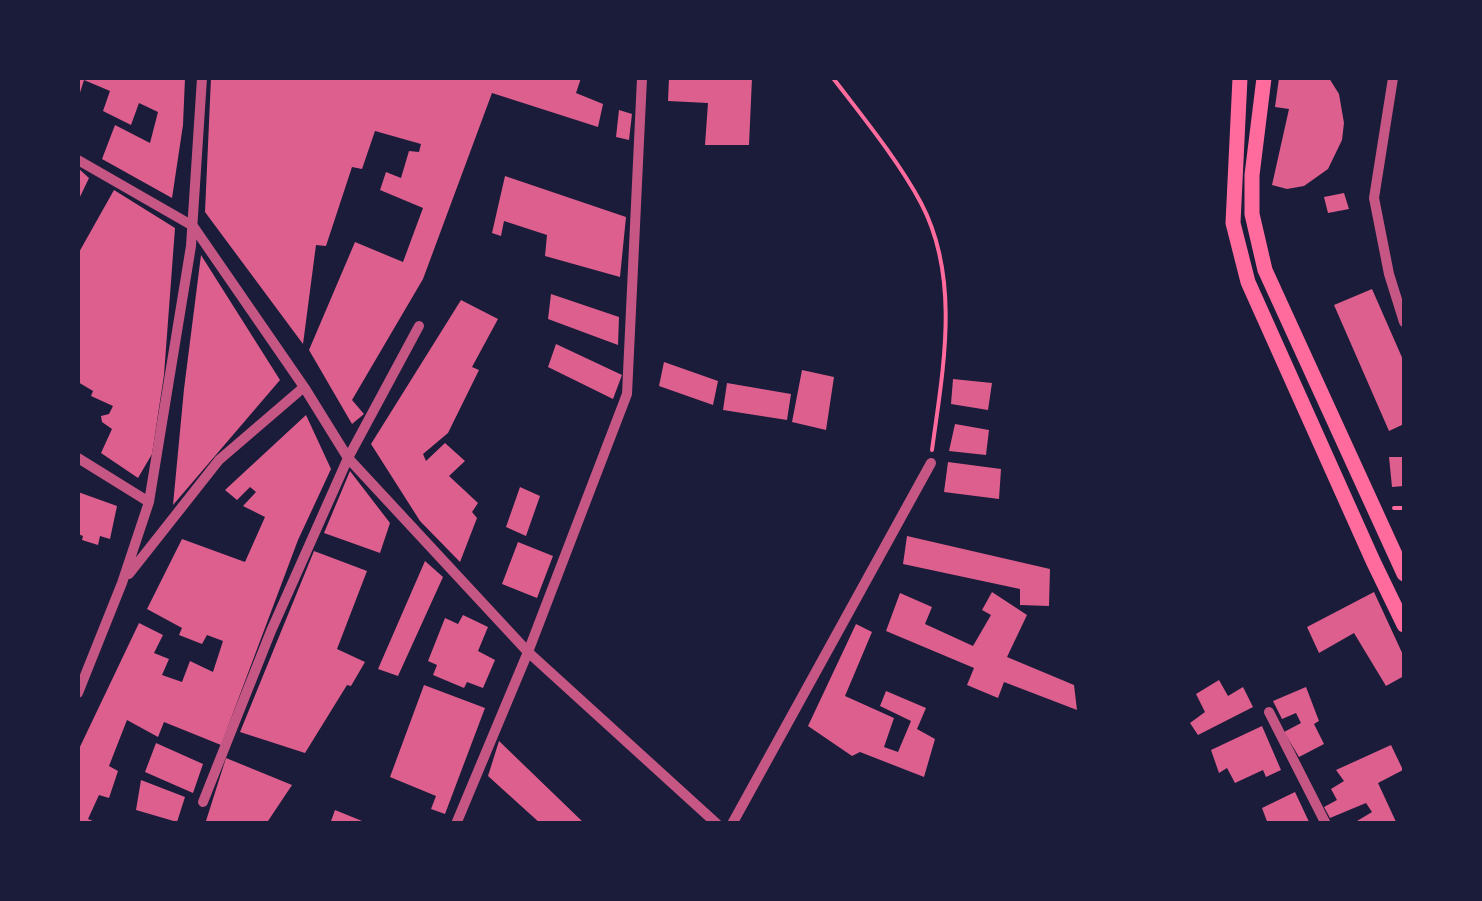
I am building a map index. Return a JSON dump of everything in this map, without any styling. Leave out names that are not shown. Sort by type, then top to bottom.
[{"type":"main road","points":[[1240,78],[1233,222],[1248,282],[1404,625]]},
{"type":"main road","points":[[1264,78],[1252,175],[1252,214],[1265,270],[1404,574]]},
{"type":"street","points":[[78,693],[149,502],[193,226],[202,78]]},
{"type":"street","points":[[456,824],[528,652],[627,394],[642,78]]},
{"type":"street","points":[[1393,78],[1374,198],[1389,274],[1404,322]]},
{"type":"street","points":[[78,160],[193,226],[348,458],[528,652],[717,824]]},
{"type":"street","points":[[1389,274],[1404,277]]},
{"type":"street","points":[[202,802],[271,631],[348,458],[419,326]]},
{"type":"street","points":[[122,583],[219,460],[304,388]]},
{"type":"street","points":[[78,458],[149,502]]},
{"type":"street","points":[[732,824],[931,463]]},
{"type":"street","points":[[1269,712],[1326,824]]},
{"type":"path","points":[[833,78],[921,204],[943,269],[946,346],[931,463]]},
{"type":"path","points":[[1394,508],[1404,508]]},
{"type":"building","points":[[78,78],[185,78],[183,125],[172,198],[102,159],[115,125],[150,143],[158,112],[139,103],[131,125],[103,111],[110,91],[84,80],[78,99]]},
{"type":"building","points":[[211,78],[581,78],[576,93],[603,104],[598,127],[492,93],[423,279],[352,400],[364,414],[352,424],[309,350],[355,242],[403,262],[423,208],[380,190],[386,172],[401,178],[409,151],[419,152],[421,144],[375,131],[362,169],[352,167],[326,246],[316,245],[303,344],[205,212]]},
{"type":"building","points":[[669,78],[752,78],[749,145],[705,145],[708,103],[668,101]]},
{"type":"building","points":[[1279,78],[1329,78],[1339,94],[1344,123],[1342,140],[1328,169],[1304,186],[1287,189],[1272,185],[1289,109],[1275,107]]},
{"type":"building","points":[[619,110],[632,114],[629,140],[616,137]]},
{"type":"building","points":[[78,168],[89,178],[78,201]]},
{"type":"building","points":[[505,176],[626,217],[620,277],[545,256],[547,235],[504,221],[501,236],[492,233]]},
{"type":"building","points":[[114,190],[175,228],[164,375],[152,454],[138,478],[101,453],[112,429],[102,422],[101,416],[109,414],[113,406],[91,396],[93,391],[78,382],[78,254]]},
{"type":"building","points":[[1344,193],[1349,209],[1328,213],[1324,197]]},
{"type":"building","points":[[201,255],[280,380],[173,505],[184,389]]},
{"type":"building","points":[[1372,289],[1404,362],[1404,424],[1389,431],[1334,305]]},
{"type":"building","points":[[551,294],[619,317],[618,345],[548,319]]},
{"type":"building","points":[[461,300],[498,319],[472,367],[479,370],[448,433],[423,454],[426,461],[445,443],[465,461],[449,476],[478,503],[472,512],[477,518],[460,562],[420,521],[371,444]]},
{"type":"building","points":[[556,344],[622,375],[613,399],[548,367]]},
{"type":"building","points":[[664,362],[718,381],[713,405],[659,386]]},
{"type":"building","points":[[802,370],[834,377],[826,430],[792,422]]},
{"type":"building","points":[[953,379],[992,383],[988,410],[951,404]]},
{"type":"building","points":[[727,383],[791,394],[787,420],[723,410]]},
{"type":"building","points":[[306,415],[331,469],[298,540],[221,745],[164,722],[158,737],[127,720],[109,766],[118,771],[109,798],[99,795],[88,819],[100,824],[78,824],[78,751],[139,623],[163,635],[154,653],[169,659],[162,675],[182,682],[190,661],[213,672],[223,641],[207,635],[202,644],[179,635],[182,628],[147,609],[182,539],[245,562],[265,517],[243,506],[256,492],[250,487],[237,500],[225,490]]},
{"type":"building","points":[[955,424],[989,430],[986,455],[949,451]]},
{"type":"building","points":[[1389,457],[1404,457],[1404,486],[1392,487]]},
{"type":"building","points":[[948,462],[1001,469],[999,499],[944,492]]},
{"type":"building","points":[[350,471],[390,523],[380,553],[324,533]]},
{"type":"building","points":[[520,487],[540,496],[526,536],[506,527]]},
{"type":"building","points":[[78,492],[117,506],[110,539],[100,536],[98,545],[82,540],[83,536],[78,534]]},
{"type":"building","points":[[907,536],[1050,569],[1049,606],[1020,605],[1020,589],[903,564]]},
{"type":"building","points":[[518,542],[553,556],[537,598],[502,584]]},
{"type":"building","points":[[314,551],[367,571],[337,649],[365,662],[305,753],[240,732]]},
{"type":"building","points":[[425,561],[443,577],[398,676],[378,669]]},
{"type":"building","points":[[992,592],[1027,615],[1007,657],[1074,685],[1077,710],[1004,682],[998,698],[967,685],[974,668],[886,631],[900,593],[932,607],[925,624],[973,646],[991,615],[982,610]]},
{"type":"building","points":[[1374,592],[1404,657],[1404,676],[1386,686],[1354,633],[1319,653],[1307,627]]},
{"type":"building","points":[[463,615],[488,627],[478,651],[495,660],[483,688],[467,682],[464,688],[433,675],[437,665],[428,661],[445,618],[458,624]]},
{"type":"building","points":[[856,624],[872,632],[845,696],[894,718],[884,747],[898,752],[911,721],[880,706],[886,691],[926,708],[917,729],[935,739],[924,777],[860,752],[852,756],[808,726]]},
{"type":"building","points":[[1219,680],[1228,696],[1243,687],[1253,707],[1198,735],[1190,723],[1205,712],[1196,694]]},
{"type":"building","points":[[424,685],[485,708],[445,814],[431,809],[436,796],[390,777]]},
{"type":"building","points":[[1306,687],[1319,721],[1314,724],[1324,744],[1299,757],[1284,732],[1301,723],[1296,713],[1282,719],[1273,701]]},
{"type":"building","points":[[1262,726],[1281,770],[1266,777],[1263,770],[1235,783],[1227,768],[1219,773],[1211,750]]},
{"type":"building","points":[[499,741],[585,824],[541,824],[488,776]]},
{"type":"building","points":[[156,743],[203,764],[193,793],[145,772]]},
{"type":"building","points":[[1391,745],[1403,770],[1378,783],[1397,824],[1352,824],[1372,812],[1366,803],[1330,818],[1324,807],[1337,800],[1331,789],[1344,781],[1336,770]]},
{"type":"building","points":[[226,758],[292,785],[266,824],[205,824]]},
{"type":"building","points":[[141,780],[185,797],[177,822],[136,810]]},
{"type":"building","points":[[1295,792],[1310,824],[1268,824],[1262,808]]},
{"type":"building","points":[[335,810],[367,823],[367,824],[330,824]]}]
